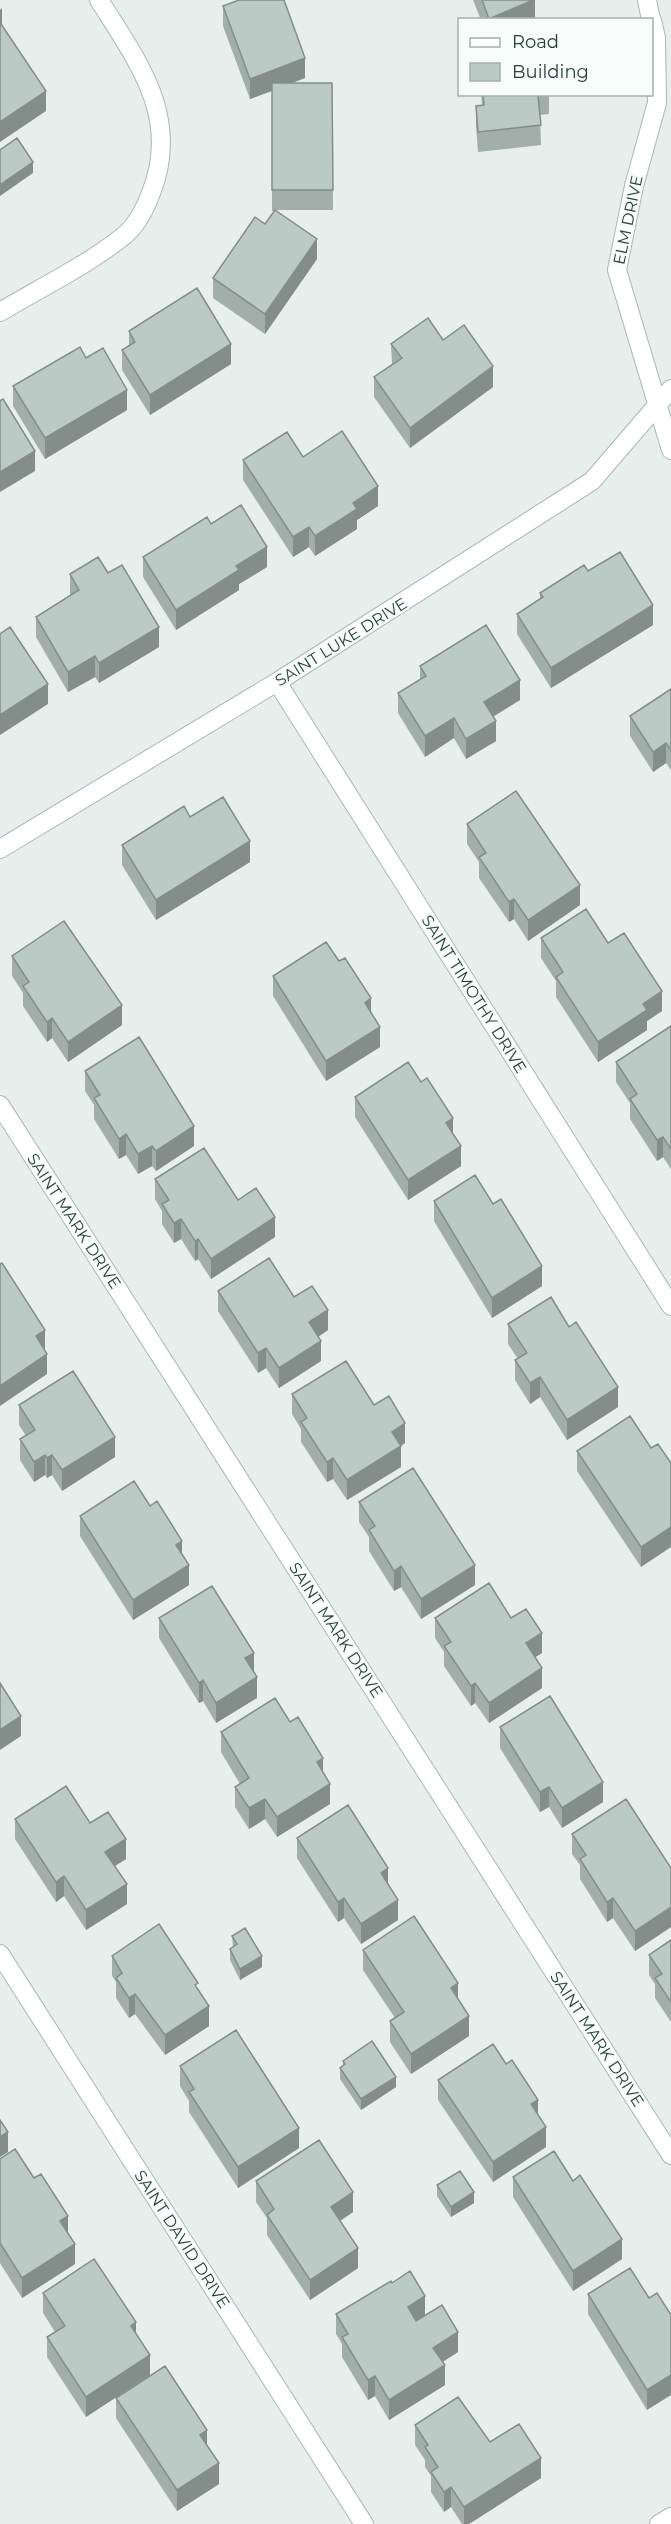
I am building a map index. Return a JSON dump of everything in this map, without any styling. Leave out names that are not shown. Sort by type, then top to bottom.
[{"type":"street","points":[[0,312],[123,237],[145,209],[158,175],[163,145],[159,115],[145,74],[99,0]]},
{"type":"street","name":"ELM DRIVE","points":[[647,0],[651,18]]},
{"type":"street","name":"ELM DRIVE","points":[[653,27],[656,38],[657,103],[634,186],[617,270],[671,450]]},
{"type":"street","name":"SAINT LUKE DRIVE","points":[[0,849],[277,682],[592,481],[671,389]]},
{"type":"street","name":"SAINT TIMOTHY DRIVE","points":[[277,682],[671,1306]]},
{"type":"street","name":"SAINT MARK DRIVE","points":[[0,1105],[671,2155]]},
{"type":"street","name":"SAINT DAVID DRIVE","points":[[0,1954],[364,2524]]},
{"type":"street","points":[[659,2524],[671,2517]]},
{"type":"building","points":[[239,0],[284,0],[305,58],[250,79],[223,6]]},
{"type":"building","points":[[482,0],[533,0],[491,18],[489,18]]},
{"type":"building","points":[[0,25],[46,91],[0,122]]},
{"type":"building","points":[[272,83],[332,83],[333,190],[272,190]]},
{"type":"building","points":[[483,96],[538,96],[541,125],[478,132],[476,106],[484,105]]},
{"type":"building","points":[[17,138],[33,162],[0,185],[0,150]]},
{"type":"building","points":[[275,210],[317,239],[265,314],[213,278],[255,217],[265,224]]},
{"type":"building","points":[[197,288],[231,344],[150,395],[122,350],[135,342],[129,331]]},
{"type":"building","points":[[428,318],[443,340],[464,325],[493,366],[410,428],[374,377],[402,358],[391,344]]},
{"type":"building","points":[[80,347],[86,358],[103,348],[127,390],[45,438],[13,386]]},
{"type":"building","points":[[3,399],[35,451],[0,472],[0,401]]},
{"type":"building","points":[[342,431],[378,486],[353,503],[357,509],[315,536],[309,527],[293,537],[243,460],[287,432],[303,457]]},
{"type":"building","points":[[241,505],[267,547],[236,566],[239,570],[176,610],[143,557],[207,517],[211,524]]},
{"type":"building","points":[[620,552],[653,605],[551,668],[517,614],[543,597],[540,593],[584,565],[588,571]]},
{"type":"building","points":[[98,557],[108,573],[122,565],[159,627],[99,663],[95,656],[68,672],[36,617],[79,590],[70,574]]},
{"type":"building","points":[[486,625],[520,680],[484,702],[496,721],[466,739],[454,718],[425,736],[398,693],[426,676],[420,666]]},
{"type":"building","points":[[10,627],[48,684],[0,715],[0,634]]},
{"type":"building","points":[[671,689],[671,750],[666,743],[653,752],[630,716]]},
{"type":"building","points":[[516,791],[580,885],[528,920],[514,899],[509,902],[479,857],[486,853],[467,824]]},
{"type":"building","points":[[223,797],[250,841],[156,900],[122,845],[184,806],[190,817]]},
{"type":"building","points":[[586,909],[608,943],[624,933],[662,991],[643,1004],[647,1010],[598,1042],[556,977],[563,972],[541,938]]},
{"type":"building","points":[[64,921],[122,1005],[68,1042],[52,1018],[47,1022],[23,986],[29,982],[12,956]]},
{"type":"building","points":[[326,942],[339,961],[345,958],[371,998],[365,1003],[380,1027],[326,1061],[273,976]]},
{"type":"building","points":[[671,1026],[671,1149],[663,1137],[657,1140],[630,1099],[637,1094],[616,1062]]},
{"type":"building","points":[[139,1037],[194,1126],[156,1151],[152,1146],[138,1154],[126,1134],[119,1139],[94,1098],[100,1095],[85,1071]]},
{"type":"building","points":[[408,1062],[421,1082],[427,1078],[453,1118],[446,1123],[461,1146],[408,1180],[355,1097]]},
{"type":"building","points":[[204,1148],[238,1200],[256,1188],[275,1217],[211,1259],[198,1239],[195,1241],[181,1219],[174,1223],[162,1204],[169,1200],[155,1179]]},
{"type":"building","points":[[475,1175],[493,1204],[501,1199],[542,1266],[492,1298],[434,1201]]},
{"type":"building","points":[[269,1258],[294,1297],[312,1286],[328,1310],[309,1322],[321,1341],[279,1368],[266,1348],[258,1353],[218,1291]]},
{"type":"building","points":[[2,1263],[45,1330],[36,1336],[47,1354],[0,1386],[0,1264]]},
{"type":"building","points":[[551,1297],[569,1327],[576,1322],[618,1387],[567,1420],[540,1377],[530,1383],[515,1360],[527,1353],[508,1324]]},
{"type":"building","points":[[346,1361],[374,1405],[389,1396],[405,1423],[392,1432],[401,1446],[347,1480],[333,1458],[327,1462],[301,1422],[307,1418],[292,1394]]},
{"type":"building","points":[[73,1371],[115,1437],[62,1470],[52,1455],[47,1458],[45,1455],[34,1462],[20,1439],[35,1430],[19,1405]]},
{"type":"building","points":[[630,1416],[651,1448],[658,1444],[671,1463],[671,1527],[641,1547],[577,1451]]},
{"type":"building","points":[[413,1468],[475,1565],[421,1599],[401,1566],[394,1571],[369,1530],[375,1526],[359,1502]]},
{"type":"building","points":[[134,1481],[150,1506],[157,1501],[182,1541],[176,1545],[189,1565],[133,1600],[80,1516]]},
{"type":"building","points":[[489,1583],[511,1618],[526,1609],[542,1633],[526,1643],[542,1668],[489,1703],[475,1683],[471,1686],[444,1646],[451,1642],[435,1618]]},
{"type":"building","points":[[212,1586],[254,1653],[245,1658],[257,1677],[216,1703],[203,1680],[199,1683],[159,1618]]},
{"type":"building","points":[[0,1683],[21,1716],[0,1730]]},
{"type":"building","points":[[550,1696],[603,1782],[562,1808],[549,1787],[540,1792],[500,1727]]},
{"type":"building","points":[[275,1698],[290,1722],[298,1717],[323,1758],[317,1762],[330,1784],[277,1817],[265,1799],[249,1808],[235,1787],[249,1778],[221,1732]]},
{"type":"building","points":[[66,1786],[90,1823],[108,1812],[126,1839],[105,1852],[127,1884],[86,1910],[64,1876],[56,1882],[15,1819]]},
{"type":"building","points":[[626,1799],[671,1868],[671,1907],[635,1931],[613,1898],[607,1902],[580,1859],[586,1855],[572,1834]]},
{"type":"building","points":[[348,1805],[388,1868],[381,1873],[398,1900],[361,1924],[344,1898],[338,1902],[297,1838]]},
{"type":"building","points":[[414,1916],[458,1983],[451,1988],[469,2016],[411,2054],[390,2021],[404,2012],[363,1950]]},
{"type":"building","points":[[159,1924],[198,1983],[195,1985],[209,2006],[165,2035],[135,1994],[129,1998],[116,1978],[122,1973],[112,1956]]},
{"type":"building","points":[[245,1928],[262,1956],[240,1969],[230,1949],[237,1944],[232,1936]]},
{"type":"building","points":[[671,1940],[671,2002],[655,1978],[662,1974],[649,1955]]},
{"type":"building","points":[[236,2030],[299,2128],[238,2167],[189,2092],[194,2089],[180,2066]]},
{"type":"building","points":[[372,2041],[396,2077],[361,2099],[340,2068],[345,2064],[343,2061]]},
{"type":"building","points":[[493,2044],[506,2064],[512,2060],[538,2100],[531,2104],[546,2127],[493,2162],[438,2080]]},
{"type":"building","points":[[0,2120],[8,2132],[0,2137]]},
{"type":"building","points":[[319,2140],[353,2192],[331,2207],[358,2248],[310,2280],[267,2215],[274,2209],[256,2181]]},
{"type":"building","points":[[15,2149],[34,2178],[41,2174],[68,2216],[60,2221],[75,2244],[22,2278],[0,2243],[0,2159]]},
{"type":"building","points":[[554,2151],[573,2181],[580,2175],[622,2239],[573,2271],[513,2177]]},
{"type":"building","points":[[460,2171],[474,2192],[451,2207],[437,2185]]},
{"type":"building","points":[[94,2259],[136,2322],[131,2326],[150,2355],[86,2397],[47,2337],[65,2326],[43,2293]]},
{"type":"building","points":[[630,2268],[649,2298],[657,2293],[671,2315],[671,2375],[647,2390],[588,2294]]},
{"type":"building","points":[[410,2271],[425,2296],[408,2307],[416,2321],[442,2305],[458,2332],[433,2348],[445,2365],[389,2400],[375,2376],[368,2380],[342,2337],[348,2334],[336,2314]]},
{"type":"building","points":[[165,2366],[207,2430],[200,2435],[219,2463],[177,2490],[116,2398]]},
{"type":"building","points":[[458,2397],[490,2442],[519,2424],[541,2458],[464,2507],[451,2487],[444,2492],[431,2472],[438,2467],[415,2425]]}]
